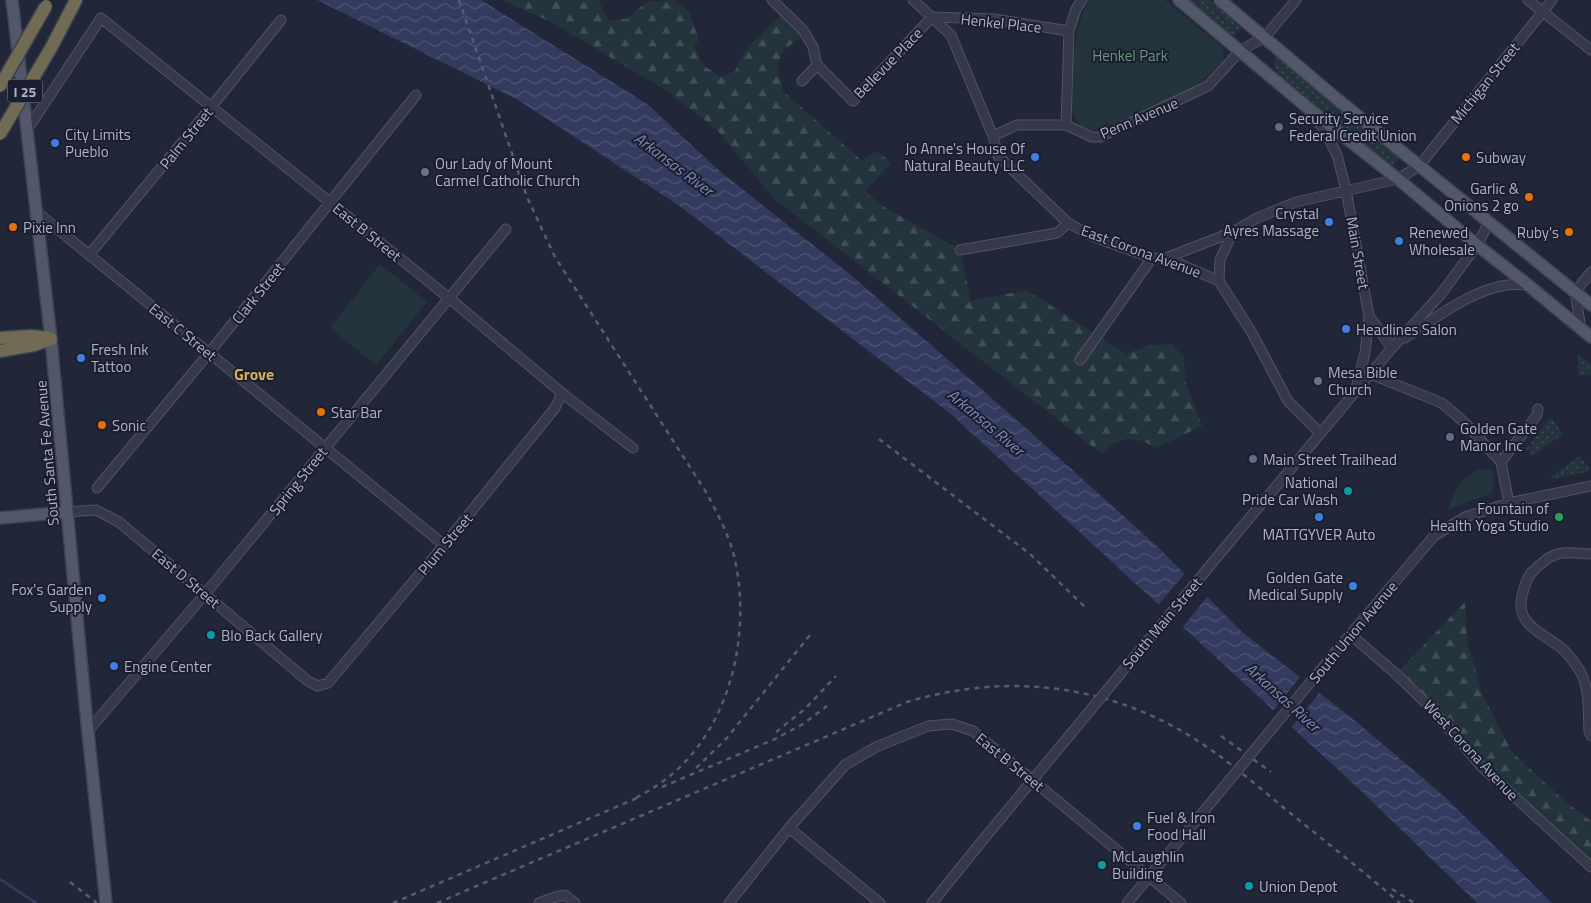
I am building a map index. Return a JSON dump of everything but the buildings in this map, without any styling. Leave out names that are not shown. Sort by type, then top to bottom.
[{"type":"highway","name":"I 25","points":[[0,134],[76,0]]},
{"type":"highway","name":"I 25","points":[[0,86],[48,3]]},
{"type":"highway","points":[[0,338],[31,336],[52,339]]},
{"type":"highway","points":[[0,351],[34,345],[52,339]]},
{"type":"main road","name":"South Santa Fe Avenue","points":[[12,0],[52,339],[67,512],[106,903]]},
{"type":"main road","points":[[1179,0],[1308,108],[1591,337]]},
{"type":"main road","points":[[1220,0],[1337,99],[1591,305]]},
{"type":"main road","points":[[0,518],[67,512]]},
{"type":"street","name":"East Corona Avenue","points":[[913,0],[950,35],[993,136],[998,156],[1068,224],[1094,237],[1152,258],[1166,258],[1219,281],[1252,333],[1288,401],[1320,433]]},
{"type":"street","points":[[1066,125],[1069,31],[1076,9],[1082,0]]},
{"type":"street","points":[[1265,37],[1296,0]]},
{"type":"street","points":[[1528,0],[1591,50]]},
{"type":"street","name":"Michigan Street","points":[[1166,258],[1233,232],[1257,218],[1296,202],[1398,179],[1419,166],[1552,0]]},
{"type":"street","name":"Bellevue Place","points":[[776,2],[802,30],[813,47],[817,64],[852,101],[932,17]]},
{"type":"street","name":"Henkel Place","points":[[932,17],[994,19],[1069,31]]},
{"type":"street","name":"East B Street","points":[[27,130],[101,18],[212,106],[562,393],[633,448]]},
{"type":"street","name":"Palm Street","points":[[89,255],[281,20]]},
{"type":"street","name":"Penn Avenue","points":[[993,136],[1017,125],[1066,125],[1092,137],[1100,137],[1208,86],[1241,50],[1265,37]]},
{"type":"street","points":[[802,81],[817,64]]},
{"type":"street","name":"Clark Street","points":[[97,488],[209,353],[416,95]]},
{"type":"street","name":"Main Street","points":[[1308,108],[1327,135],[1337,155],[1346,190],[1369,316],[1365,353],[1355,392]]},
{"type":"street","name":"East C Street","points":[[38,213],[444,545]]},
{"type":"street","name":"South Main Street","points":[[932,903],[1320,433],[1441,294],[1477,245],[1489,223]]},
{"type":"street","points":[[960,250],[1057,233],[1068,224]]},
{"type":"street","name":"Spring Street","points":[[88,731],[205,594],[506,229]]},
{"type":"street","points":[[1219,281],[1220,260],[1233,232]]},
{"type":"street","points":[[1080,360],[1152,258]]},
{"type":"street","points":[[1581,329],[1575,292],[1591,272]]},
{"type":"street","name":"South Main Street","points":[[1393,347],[1461,302],[1497,287],[1513,284],[1528,285]]},
{"type":"street","name":"Main Street","points":[[1369,316],[1393,347]]},
{"type":"street","points":[[1370,374],[1442,403],[1465,423],[1501,462],[1510,503]]},
{"type":"street","name":"Plum Street","points":[[318,686],[328,683],[444,545],[555,408],[562,393]]},
{"type":"street","points":[[1501,462],[1537,415],[1538,409]]},
{"type":"street","name":"South Union Avenue","points":[[1127,903],[1350,634],[1434,536],[1465,517],[1510,503],[1591,486]]},
{"type":"street","name":"East D Street","points":[[67,512],[90,510],[111,517],[308,681],[318,686]]},
{"type":"street","points":[[1591,554],[1563,552],[1544,560],[1528,576],[1521,597],[1521,610],[1527,624],[1562,648],[1581,672],[1587,695],[1589,731],[1591,736]]},
{"type":"street","name":"West Corona Avenue","points":[[1350,634],[1430,706],[1482,767],[1591,866]]},
{"type":"street","name":"East B Street","points":[[729,903],[789,828],[845,765],[876,747],[928,726],[952,724],[974,731],[1181,903]]},
{"type":"street","points":[[789,828],[880,903]]},
{"type":"street","points":[[539,903],[555,897],[565,896],[574,903]]},
{"type":"green space","points":[[502,0],[598,0],[608,20],[626,19],[647,2],[673,0],[689,12],[699,39],[694,47],[704,66],[721,77],[735,71],[744,52],[784,12],[805,35],[785,49],[777,64],[783,91],[862,161],[877,151],[891,163],[865,191],[881,205],[960,250],[971,301],[1027,290],[1126,354],[1148,346],[1170,344],[1184,356],[1185,380],[1202,426],[1156,448],[1141,441],[1124,439],[1114,443],[1102,454],[776,200],[717,130],[667,91],[553,23]]},
{"type":"green space","name":"Henkel Park","points":[[1089,0],[1165,0],[1223,48],[1224,60],[1198,86],[1100,130],[1089,129],[1078,123],[1071,108],[1076,39],[1083,13]]},
{"type":"green space","points":[[1187,0],[1209,0],[1241,26],[1241,29],[1234,35],[1229,34]]},
{"type":"green space","points":[[1274,57],[1279,57],[1397,154],[1396,163],[1391,166],[1388,165],[1281,77],[1274,68]]},
{"type":"green space","points":[[380,264],[427,302],[376,365],[330,328]]},
{"type":"green space","points":[[1578,354],[1591,365],[1591,375],[1578,375]]},
{"type":"green space","points":[[1551,417],[1563,434],[1532,456],[1526,449]]},
{"type":"green space","points":[[1580,456],[1591,471],[1552,479],[1550,477]]},
{"type":"green space","points":[[1492,469],[1494,485],[1490,494],[1449,509],[1454,494],[1467,476],[1479,470]]},
{"type":"green space","points":[[1465,602],[1467,640],[1482,694],[1512,752],[1567,803],[1591,821],[1591,867],[1513,796],[1396,674]]},
{"type":"water","name":"Arkansas River","points":[[317,0],[481,0],[647,104],[722,173],[851,275],[1028,430],[1159,548],[1241,631],[1359,724],[1444,796],[1552,903],[1477,903],[1358,788],[952,415],[681,207],[518,100]]},
{"type":"pier","points":[[1186,572],[1209,595],[1181,629],[1157,607]]},
{"type":"pier","points":[[1301,676],[1321,691],[1290,729],[1272,712]]},
{"type":"waterway","points":[[0,879],[36,903]]},
{"type":"railway","points":[[459,0],[527,197],[555,257],[706,492],[733,552],[740,606],[739,635],[735,663],[727,691],[716,717],[702,741],[684,763],[660,784],[632,800]]},
{"type":"railway","points":[[879,439],[1030,554],[1086,608]]},
{"type":"railway","points":[[696,768],[726,739],[810,635]]},
{"type":"railway","points":[[776,732],[806,708],[836,676]]},
{"type":"railway","points":[[437,903],[907,702],[943,693],[1016,686],[1052,688],[1088,694],[1123,704],[1157,718],[1190,736],[1241,772],[1400,903]]},
{"type":"railway","points":[[662,787],[775,739],[803,724],[827,706]]},
{"type":"railway","points":[[1221,736],[1271,772]]},
{"type":"railway","points":[[393,903],[637,798]]},
{"type":"railway","points":[[70,882],[97,903]]},
{"type":"railway","points":[[1392,889],[1414,903]]},
{"type":"place","name":"Security Service Federal Credit Union","points":[[1279,127]]},
{"type":"place","name":"City Limits Pueblo","points":[[55,143]]},
{"type":"place","name":"Jo Anne's House Of Natural Beauty LLC","points":[[1035,157]]},
{"type":"place","name":"Subway","points":[[1466,157]]},
{"type":"place","name":"Our Lady of Mount Carmel Catholic Church","points":[[425,172]]},
{"type":"place","name":"Garlic & Onions 2 go","points":[[1529,197]]},
{"type":"place","name":"Crystal Ayres Massage","points":[[1329,222]]},
{"type":"place","name":"Pixie Inn","points":[[13,227]]},
{"type":"place","name":"Ruby's","points":[[1569,232]]},
{"type":"place","name":"Renewed Wholesale","points":[[1399,241]]},
{"type":"place","name":"Headlines Salon","points":[[1346,329]]},
{"type":"place","name":"Fresh Ink Tattoo","points":[[81,358]]},
{"type":"place","name":"Mesa Bible Church","points":[[1318,381]]},
{"type":"place","name":"Star Bar","points":[[321,412]]},
{"type":"place","name":"Sonic","points":[[102,425]]},
{"type":"place","name":"Golden Gate Manor Inc","points":[[1450,437]]},
{"type":"place","name":"Main Street Trailhead","points":[[1253,459]]},
{"type":"place","name":"National Pride Car Wash","points":[[1348,491]]},
{"type":"place","name":"MATTGYVER Auto","points":[[1319,517]]},
{"type":"place","name":"Fountain of Health Yoga Studio","points":[[1559,517]]},
{"type":"place","name":"Golden Gate Medical Supply","points":[[1353,586]]},
{"type":"place","name":"Fox's Garden Supply","points":[[102,598]]},
{"type":"place","name":"Blo Back Gallery","points":[[211,635]]},
{"type":"place","name":"Engine Center","points":[[114,666]]},
{"type":"place","name":"Fuel & Iron Food Hall","points":[[1137,826]]},
{"type":"place","name":"McLaughlin Building","points":[[1102,865]]},
{"type":"place","name":"Union Depot","points":[[1249,886]]},
{"type":"district","name":"Grove","points":[[254,374]]}]
